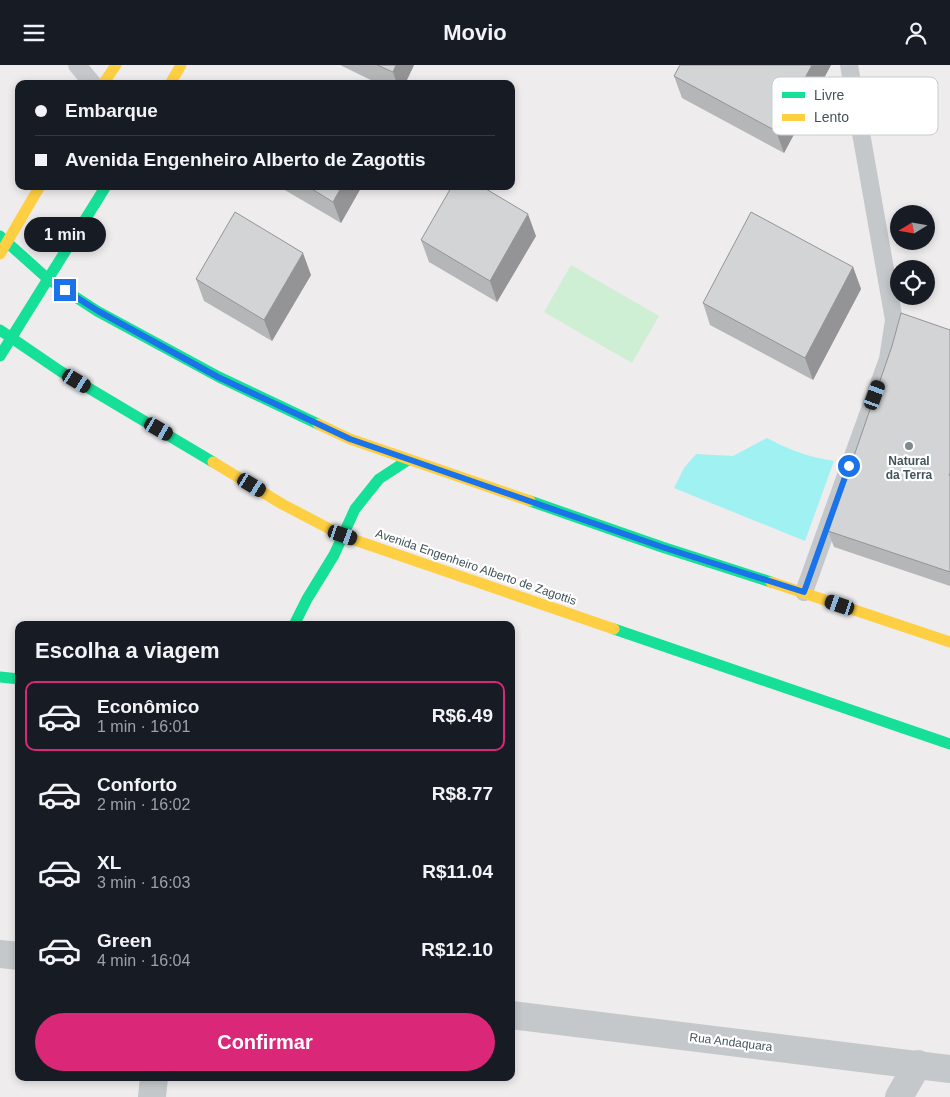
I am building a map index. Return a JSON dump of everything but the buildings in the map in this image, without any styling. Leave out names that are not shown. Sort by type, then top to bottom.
[{"type":"main road","points":[[106,80],[116,65]]},
{"type":"main road","points":[[172,80],[181,65]]},
{"type":"main road","points":[[0,254],[3,239],[37,190]]},
{"type":"main road","points":[[0,356],[104,190]]},
{"type":"main road","points":[[3,239],[48,279],[98,311],[218,377],[350,439],[662,547],[804,592],[950,643]]},
{"type":"main road","name":"Avenida Engenheiro Alberto de Zagottis","points":[[0,330],[60,371],[282,504],[343,535],[950,744]]},
{"type":"main road","points":[[296,621],[334,555],[355,509],[379,479],[408,460]]},
{"type":"main road","points":[[0,677],[15,679]]},
{"type":"street","points":[[0,954],[15,956]]},
{"type":"street","name":"Rua Andaquara","points":[[515,1015],[950,1069]]},
{"type":"street","points":[[899,1097],[918,1065]]},
{"type":"street","points":[[152,1097],[154,1081]]},
{"type":"lane","points":[[78,65],[89,80]]},
{"type":"lane","points":[[804,592],[888,359],[894,320],[862,135]]},
{"type":"green space","points":[[571,265],[659,316],[632,363],[544,312]]},
{"type":"water","points":[[767,438],[799,453],[834,461],[805,541],[674,488],[684,468],[696,454],[733,456]]},
{"type":"traffic: fast","points":[[0,356],[104,190]]},
{"type":"traffic: fast","points":[[0,236],[48,279],[97,311],[219,377],[318,424]]},
{"type":"traffic: fast","points":[[0,330],[60,371],[213,462]]},
{"type":"traffic: fast","points":[[296,621],[334,555],[355,509],[379,479],[408,460]]},
{"type":"traffic: fast","points":[[530,501],[662,547],[771,582]]},
{"type":"traffic: fast","points":[[614,629],[950,744]]},
{"type":"traffic: fast","points":[[0,677],[15,679]]},
{"type":"traffic: slow","points":[[106,80],[116,65]]},
{"type":"traffic: slow","points":[[172,80],[181,65]]},
{"type":"traffic: slow","points":[[0,254],[38,190]]},
{"type":"traffic: slow","points":[[318,424],[350,439],[530,501]]},
{"type":"traffic: slow","points":[[213,462],[282,504],[343,536],[614,629]]},
{"type":"traffic: slow","points":[[771,582],[950,642]]},
{"type":"place","name":"Natural da Terra","points":[[909,446]]},
{"type":"route","points":[[65,290],[98,311],[218,377],[350,439],[662,547],[804,592],[849,466]]}]
